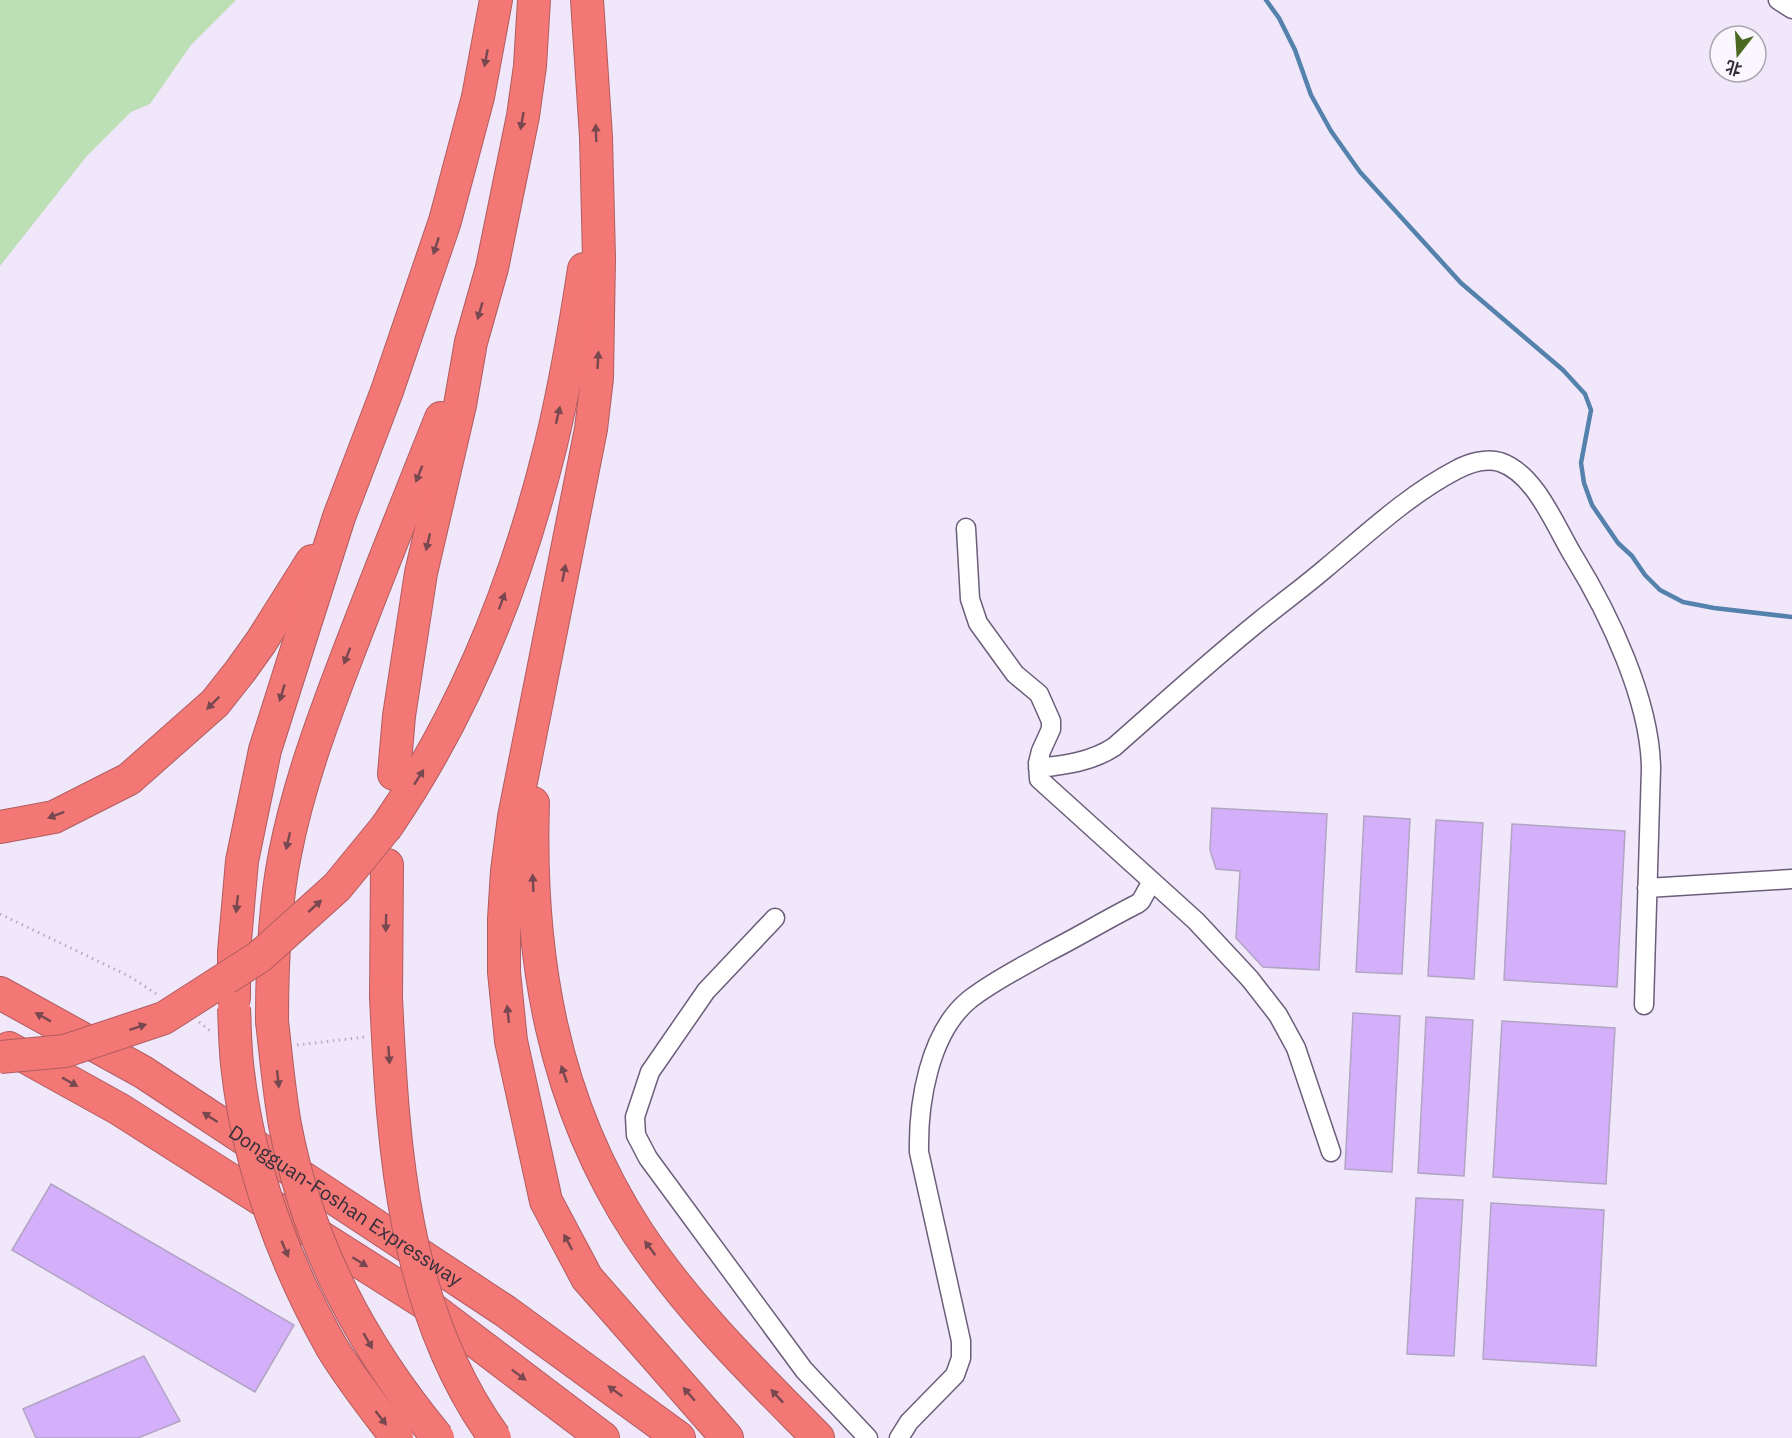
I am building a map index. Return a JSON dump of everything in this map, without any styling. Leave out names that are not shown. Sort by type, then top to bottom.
[{"type":"highway","points":[[397,1438],[367,1400],[332,1347],[279,1236],[258,1169],[245,1116],[238,1071],[234,1008],[234,952],[242,861],[265,750],[339,517],[387,391],[445,221],[478,97],[496,0]]},
{"type":"highway","points":[[438,1438],[378,1359],[331,1273],[294,1167],[279,1084],[272,1021],[272,975],[277,904],[284,855],[298,799],[344,665],[471,342],[492,268],[523,116],[530,66],[534,0]]},
{"type":"highway","points":[[586,0],[596,126],[599,298],[597,378],[589,440],[514,817],[507,871],[504,972],[512,1041],[546,1201],[587,1278],[727,1438]]},
{"type":"highway","points":[[0,1057],[65,1051],[164,1018],[259,957],[337,887],[387,826],[430,760],[452,720],[474,674],[520,552],[541,484],[564,388],[596,191]]},
{"type":"highway","points":[[394,774],[399,716],[421,573],[460,405],[471,342]]},
{"type":"highway","points":[[0,827],[54,817],[129,779],[215,703],[261,642],[339,517]]},
{"type":"highway","points":[[538,692],[532,866],[535,922],[540,969],[549,1017],[561,1068],[577,1112],[597,1160],[639,1234],[704,1317],[818,1438]]},
{"type":"highway","points":[[387,864],[386,997],[401,1182],[420,1279],[430,1313],[463,1387],[495,1438]]},
{"type":"highway","name":"Dongguan-Foshan Expressway","points":[[0,993],[143,1072],[505,1311],[679,1438]]},
{"type":"highway","name":"Dongguan-Foshan Expressway","points":[[0,1043],[119,1109],[426,1304],[603,1438]]},
{"type":"street","points":[[1778,0],[1792,9]]},
{"type":"street","points":[[1038,768],[1067,765],[1105,753],[1219,654],[1423,490],[1457,469],[1480,461],[1499,462],[1516,471],[1540,498],[1602,608],[1638,697],[1651,754],[1644,1005]]},
{"type":"street","points":[[966,528],[970,599],[978,623],[1015,674],[1039,694],[1051,721],[1051,729],[1041,751],[1039,779],[1152,881],[1210,936],[1250,979],[1278,1015],[1296,1048],[1331,1152]]},
{"type":"street","points":[[1647,888],[1792,879]]},
{"type":"street","points":[[899,1438],[909,1422],[955,1375],[961,1358],[959,1330],[920,1152],[919,1125],[922,1104],[936,1050],[947,1028],[969,1000],[1019,969],[1137,904],[1152,881]]},
{"type":"street","points":[[775,918],[706,991],[651,1072],[635,1117],[636,1135],[648,1158],[797,1361],[867,1438]]},
{"type":"green space","points":[[0,0],[236,0],[191,45],[150,104],[131,112],[86,157],[0,266]]},
{"type":"building","points":[[1212,808],[1327,814],[1319,970],[1263,967],[1236,938],[1240,871],[1216,869],[1210,850]]},
{"type":"building","points":[[1364,816],[1410,819],[1402,974],[1356,972]]},
{"type":"building","points":[[1436,820],[1483,823],[1474,979],[1428,976]]},
{"type":"building","points":[[1512,824],[1625,831],[1617,987],[1504,980]]},
{"type":"building","points":[[1353,1013],[1400,1016],[1392,1172],[1345,1169]]},
{"type":"building","points":[[1426,1017],[1473,1020],[1464,1176],[1418,1173]]},
{"type":"building","points":[[1502,1021],[1615,1028],[1606,1184],[1493,1177]]},
{"type":"building","points":[[51,1184],[294,1325],[255,1392],[12,1250]]},
{"type":"building","points":[[1416,1198],[1463,1200],[1454,1356],[1407,1354]]},
{"type":"building","points":[[1491,1203],[1604,1210],[1596,1366],[1483,1359]]},
{"type":"building","points":[[144,1356],[180,1421],[138,1438],[36,1438],[23,1409]]},
{"type":"waterway","points":[[1266,0],[1279,18],[1295,50],[1311,95],[1331,131],[1360,172],[1461,283],[1563,370],[1585,394],[1591,410],[1581,463],[1584,483],[1592,505],[1618,543],[1632,556],[1645,575],[1660,590],[1683,602],[1792,617]]}]
